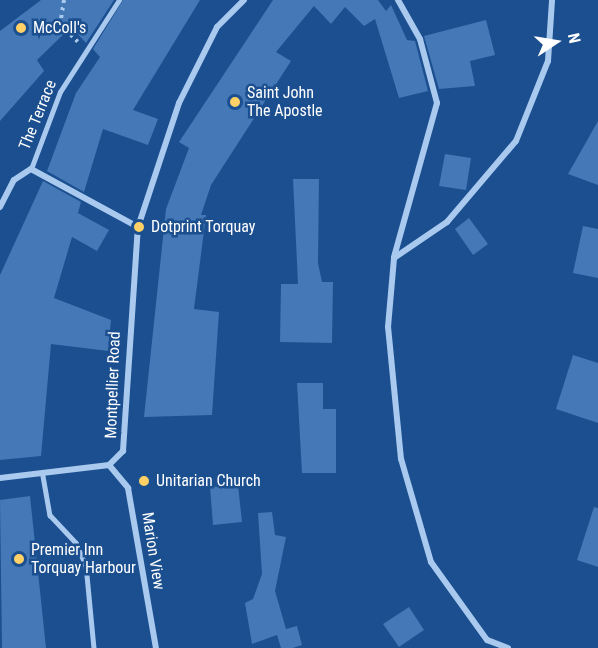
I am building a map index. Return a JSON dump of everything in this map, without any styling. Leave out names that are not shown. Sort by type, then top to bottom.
[{"type":"street","name":"Montpellier Road","points":[[109,465],[123,451],[138,227],[179,103],[217,27],[244,0]]},
{"type":"street","points":[[398,0],[420,39],[437,103],[394,258],[388,327],[401,459],[432,561],[487,640],[508,648]]},
{"type":"street","points":[[394,258],[447,222],[516,141],[548,61],[552,0]]},
{"type":"street","points":[[31,169],[138,227]]},
{"type":"street","name":"The Terrace","points":[[0,207],[14,180],[31,169]]},
{"type":"street","points":[[0,478],[43,476],[109,465]]},
{"type":"street","name":"Marion View","points":[[109,465],[128,488],[156,648]]},
{"type":"lane","name":"The Terrace","points":[[31,169],[60,92],[80,57],[119,0]]},
{"type":"lane","points":[[43,476],[50,515],[76,543],[86,565],[94,648]]},
{"type":"path","points":[[64,0],[60,24],[86,48]]},
{"type":"building","points":[[41,0],[114,0],[86,43],[71,27],[37,60],[44,71],[0,121],[0,31]]},
{"type":"building","points":[[123,0],[200,0],[133,110],[158,119],[148,145],[103,129],[84,192],[47,171],[76,93],[100,57],[93,49]]},
{"type":"building","points":[[273,0],[378,0],[386,11],[391,5],[407,40],[415,41],[428,91],[399,98],[375,19],[364,26],[345,7],[331,24],[314,6],[276,52],[291,61],[211,185],[201,215],[206,215],[194,309],[219,312],[212,415],[144,417],[166,209],[189,148],[179,142]]},
{"type":"building","points":[[486,20],[495,55],[470,61],[475,86],[439,89],[424,36]]},
{"type":"building","points":[[598,121],[598,185],[568,174]]},
{"type":"building","points":[[445,154],[471,158],[466,190],[439,186]]},
{"type":"building","points":[[293,179],[319,179],[318,263],[322,282],[333,282],[332,343],[280,342],[281,284],[298,284]]},
{"type":"building","points":[[43,181],[81,202],[78,213],[109,230],[97,251],[72,237],[54,298],[111,320],[108,351],[51,344],[41,456],[0,460],[0,275]]},
{"type":"building","points":[[469,218],[488,244],[473,255],[455,229]]},
{"type":"building","points":[[583,226],[598,229],[598,278],[573,273]]},
{"type":"building","points":[[573,355],[598,363],[598,423],[556,409]]},
{"type":"building","points":[[297,383],[323,383],[323,409],[336,409],[336,473],[302,473]]},
{"type":"building","points":[[238,485],[242,522],[213,525],[210,487]]},
{"type":"building","name":"Premier Inn Torquay Harbour","points":[[30,496],[46,648],[2,648],[0,500]]},
{"type":"building","points":[[594,507],[598,508],[598,567],[577,560]]},
{"type":"building","points":[[272,512],[275,535],[286,537],[275,591],[286,629],[297,626],[302,645],[293,648],[281,648],[277,635],[252,644],[245,603],[253,599],[262,574],[258,513]]},
{"type":"building","points":[[409,607],[424,630],[399,647],[383,624]]},
{"type":"place","name":"McColl's","points":[[21,28]]},
{"type":"place","name":"Saint John The Apostle","points":[[235,102]]},
{"type":"place","name":"Dotprint Torquay","points":[[139,227]]},
{"type":"place","name":"Unitarian Church","points":[[144,481]]},
{"type":"place","name":"Premier Inn Torquay Harbour","points":[[19,559]]}]
